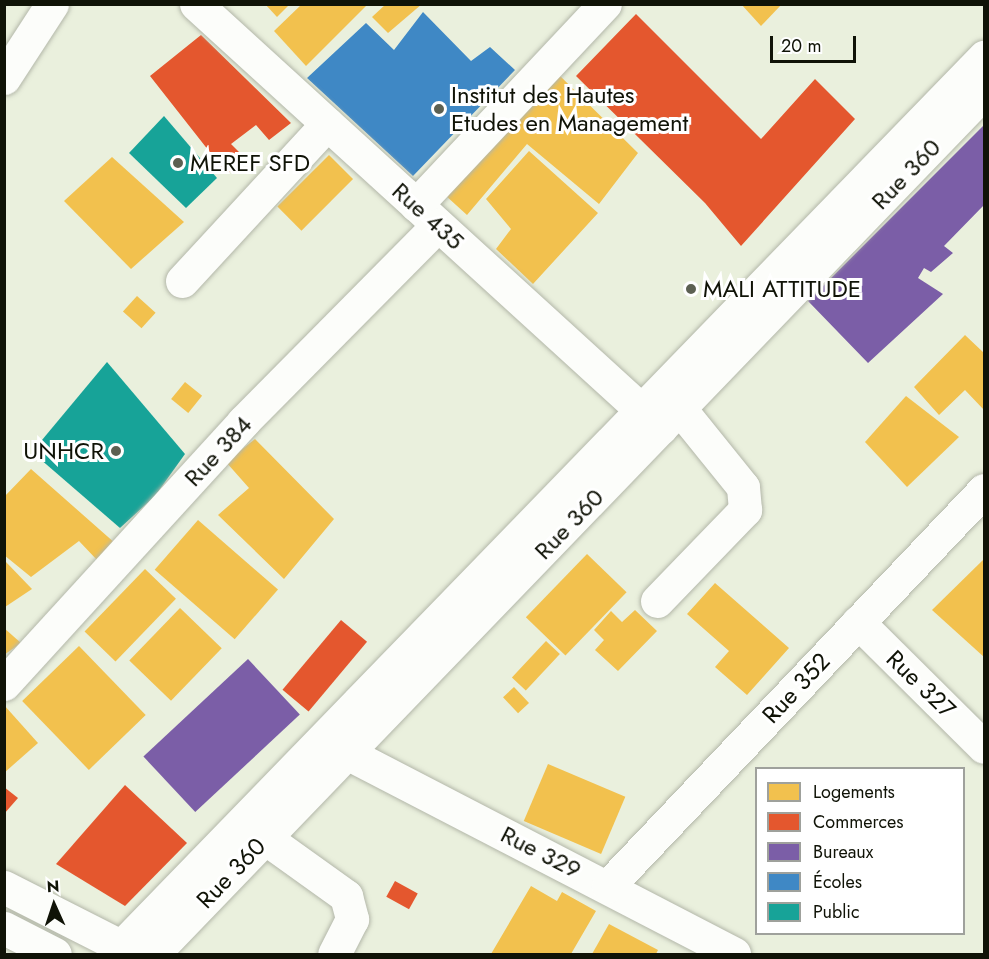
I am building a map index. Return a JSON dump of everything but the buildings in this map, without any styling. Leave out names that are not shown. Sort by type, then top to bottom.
[{"type":"street","points":[[4,78],[52,4]]},
{"type":"street","name":"Rue 435","points":[[196,4],[427,215],[743,487],[745,510],[657,601]]},
{"type":"street","name":"Rue 384","points":[[4,684],[243,422],[427,215],[605,4]]},
{"type":"street","points":[[4,887],[124,952],[661,415],[984,57]]},
{"type":"street","name":"Rue 360","points":[[153,954],[347,753],[661,415],[984,92]]},
{"type":"street","points":[[182,281],[327,124]]},
{"type":"street","name":"Rue 352","points":[[608,886],[984,490]]},
{"type":"street","name":"Rue 327","points":[[858,622],[984,747]]},
{"type":"street","name":"Rue 329","points":[[347,753],[608,886],[734,954]]},
{"type":"street","points":[[265,838],[346,896],[352,919],[334,954]]},
{"type":"street","points":[[4,928],[55,954]]},
{"type":"place","name":"Institut des Hautes Etudes en Management","points":[[439,109]]},
{"type":"place","name":"MEREF SFD","points":[[178,163]]},
{"type":"place","name":"MALI ATTITUDE","points":[[691,289]]},
{"type":"place","name":"UNHCR","points":[[116,451]]}]
